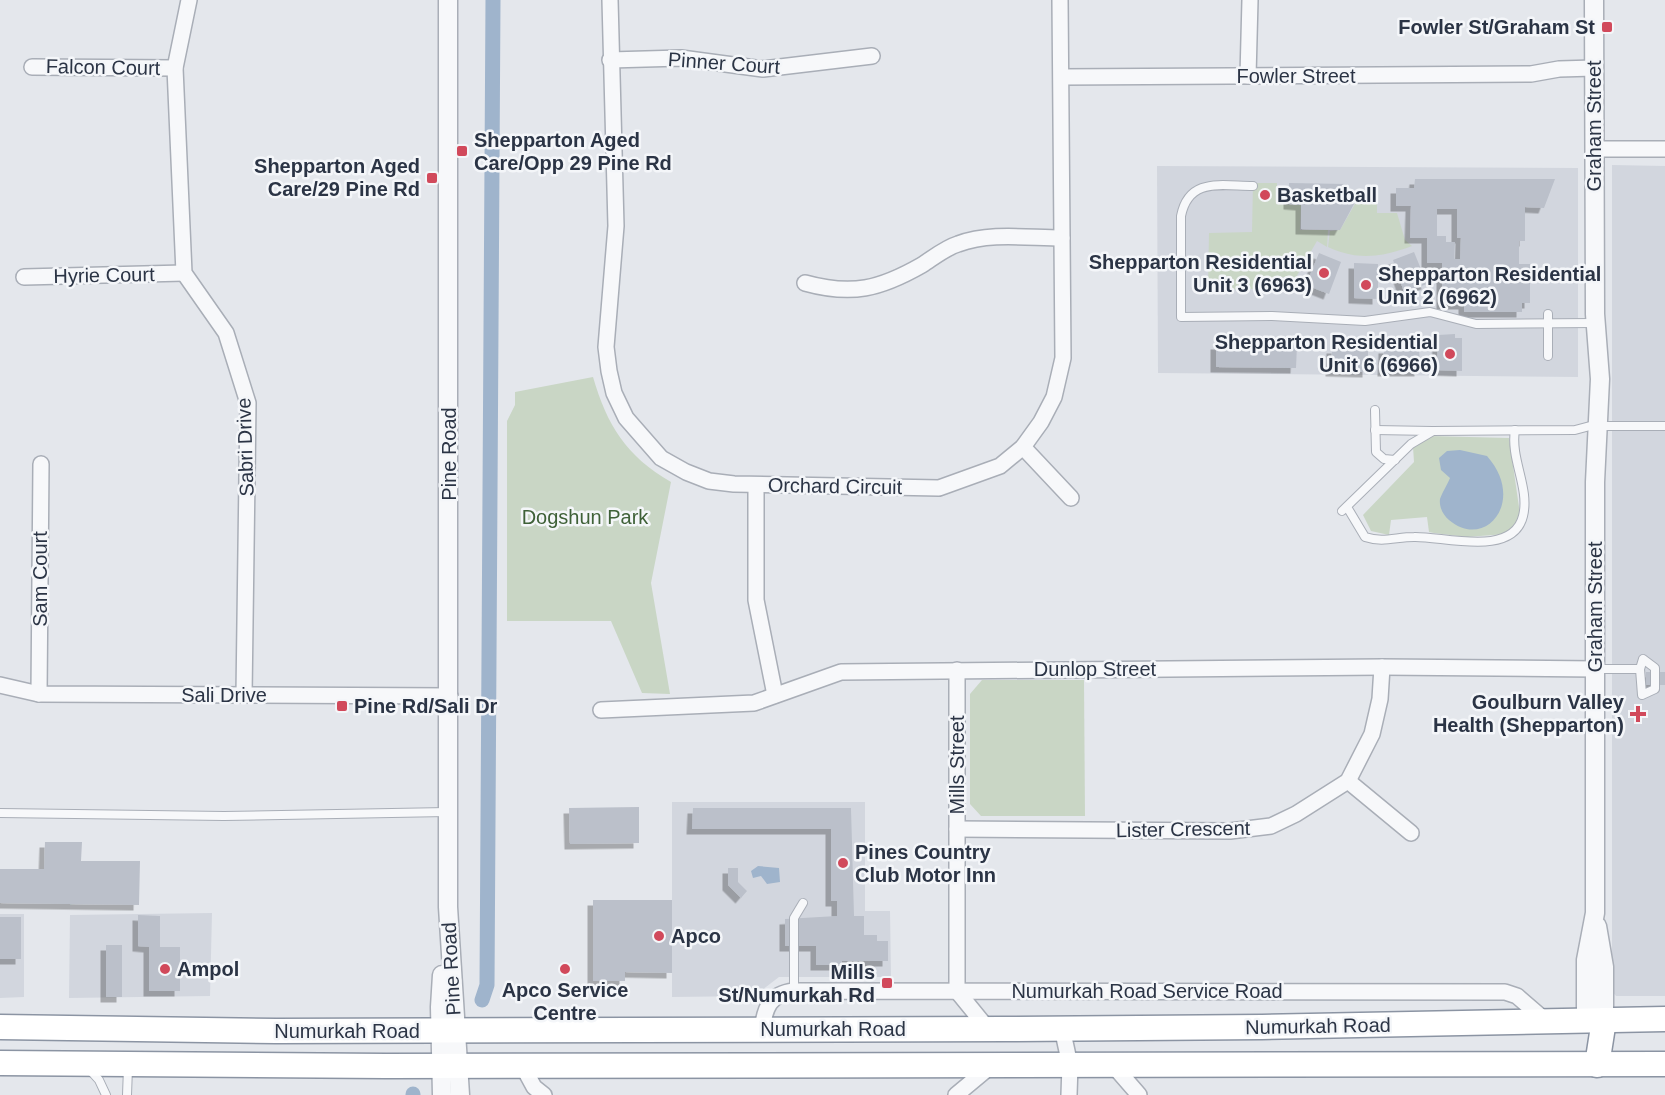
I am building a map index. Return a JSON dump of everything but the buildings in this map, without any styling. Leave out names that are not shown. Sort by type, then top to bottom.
[{"type":"highway","name":"Numurkah Road","points":[[0,1027],[276,1031],[988,1029],[1665,1019]]},
{"type":"highway","points":[[1595,1021],[1597,1065]]},
{"type":"highway","points":[[87,1027],[106,1032],[120,1040],[126,1048],[128,1063]]},
{"type":"highway","points":[[762,1029],[774,1043],[811,1066]]},
{"type":"highway","name":"Numurkah Road","points":[[0,1063],[450,1066],[1665,1064]]},
{"type":"street","points":[[184,273],[175,68],[189,0]]},
{"type":"street","name":"Pine Road","points":[[448,0],[450,696],[447,1030],[450,1066]]},
{"type":"street","name":"Orchard Circuit","points":[[610,0],[616,226],[606,347],[614,393],[626,418],[641,439],[661,458],[686,472],[709,481],[756,485],[939,488],[1000,466],[1023,447],[1041,422],[1054,397],[1063,358],[1060,0]]},
{"type":"street","points":[[1248,76],[1250,0]]},
{"type":"street","name":"Graham Street","points":[[1594,0],[1595,913],[1586,960],[1595,1021]]},
{"type":"street","name":"Pinner Court","points":[[610,60],[681,58],[763,69],[872,56]]},
{"type":"street","name":"Falcon Court","points":[[32,66],[175,68]]},
{"type":"street","name":"Fowler Street","points":[[1062,77],[1531,74],[1559,69],[1594,73]]},
{"type":"street","points":[[1594,149],[1665,149]]},
{"type":"street","points":[[805,283],[828,290],[852,291],[872,288],[905,275],[957,244],[986,237],[1062,238]]},
{"type":"street","name":"Hyrie Court","points":[[24,277],[184,273]]},
{"type":"street","name":"Sabri Drive","points":[[184,273],[226,333],[248,403],[244,695]]},
{"type":"street","points":[[1023,447],[1071,498]]},
{"type":"street","name":"Sam Court","points":[[39,694],[41,464]]},
{"type":"street","points":[[756,485],[756,600],[775,695]]},
{"type":"street","points":[[1382,667],[1380,699],[1372,734],[1348,781],[1411,833]]},
{"type":"street","name":"Dunlop Street","points":[[601,710],[754,703],[841,672],[1382,667],[1595,669]]},
{"type":"street","name":"Mills Street","points":[[957,670],[957,991]]},
{"type":"street","name":"Sali Drive","points":[[0,685],[39,694],[450,696]]},
{"type":"street","name":"Lister Crescent","points":[[957,829],[1230,831],[1271,826],[1296,814],[1348,781]]},
{"type":"street","name":"Numurkah Road Service Road","points":[[762,1029],[765,1009],[770,1000],[778,994],[794,991],[1505,993],[1517,996],[1547,1022]]},
{"type":"street","points":[[957,991],[988,1029]]},
{"type":"street","points":[[1062,1028],[1064,1065],[1069,1095]]},
{"type":"street","points":[[522,1065],[534,1087],[544,1095]]},
{"type":"street","points":[[956,1095],[992,1065]]},
{"type":"street","points":[[1059,1095],[1064,1065]]},
{"type":"street","points":[[1113,1065],[1139,1095]]},
{"type":"street","points":[[442,1095],[450,1066]]},
{"type":"street","points":[[450,1066],[460,1095]]},
{"type":"lane","points":[[1253,186],[1205,186],[1192,191],[1184,201],[1181,216],[1181,316],[1272,316],[1365,321],[1430,312],[1476,324],[1595,323]]},
{"type":"lane","points":[[1548,314],[1548,356]]},
{"type":"lane","points":[[1375,410],[1376,452],[1384,459],[1395,460]]},
{"type":"lane","points":[[1375,430],[1575,430],[1595,426],[1665,426]]},
{"type":"lane","points":[[1433,431],[1419,438],[1345,509],[1365,537],[1376,541],[1415,537],[1467,542],[1503,539],[1515,530],[1523,518],[1523,498],[1514,448],[1515,430]]},
{"type":"lane","points":[[1595,669],[1640,669]]},
{"type":"lane","points":[[0,813],[224,816],[449,812]]},
{"type":"lane","points":[[794,991],[794,918],[803,903]]},
{"type":"lane","points":[[77,1063],[95,1075],[106,1095]]},
{"type":"lane","points":[[127,1095],[128,1063]]},
{"type":"shaded area","name":"Goulburn Valley Health (Shepparton)","points":[[1612,165],[1665,166],[1665,996],[1616,996],[1612,991]]},
{"type":"shaded area","points":[[1157,166],[1578,168],[1578,377],[1158,373]]},
{"type":"shaded area","points":[[672,802],[865,802],[865,911],[890,911],[891,977],[779,977],[754,996],[672,997]]},
{"type":"shaded area","points":[[212,913],[210,996],[69,998],[70,915]]},
{"type":"shaded area","points":[[0,914],[24,914],[24,997],[0,998]]},
{"type":"green space","points":[[1253,183],[1277,183],[1277,204],[1301,205],[1300,230],[1328,230],[1327,247],[1317,241],[1295,279],[1283,277],[1281,288],[1208,290],[1209,233],[1252,232]]},
{"type":"green space","points":[[1355,204],[1377,204],[1377,213],[1397,213],[1405,240],[1412,246],[1391,253],[1370,256],[1349,254],[1328,247],[1330,231],[1340,230]]},
{"type":"green space","name":"Dogshun Park","points":[[593,377],[605,410],[620,438],[642,461],[671,482],[651,583],[670,694],[642,693],[611,621],[507,621],[507,421],[515,405],[515,392]]},
{"type":"green space","points":[[1429,436],[1509,438],[1519,519],[1506,534],[1467,537],[1429,532],[1427,517],[1391,520],[1389,535],[1371,531],[1363,515],[1414,462],[1413,447]]},
{"type":"green space","points":[[982,680],[1084,680],[1085,816],[981,816],[970,804],[970,694]]},
{"type":"water","points":[[1460,450],[1487,456],[1498,473],[1503,489],[1502,504],[1496,516],[1487,525],[1476,529],[1463,528],[1449,520],[1440,505],[1440,499],[1450,478],[1441,470],[1439,458],[1447,451]]},
{"type":"water","points":[[758,866],[779,868],[780,882],[767,884],[761,876],[753,878],[751,871]]},
{"type":"waterway","points":[[482,1000],[487,985],[493,0]]},
{"type":"place","name":"Fowler St/Graham St","points":[[1607,27]]},
{"type":"place","name":"Shepparton Aged Care/Opp 29 Pine Rd","points":[[462,151]]},
{"type":"place","name":"Shepparton Aged Care/29 Pine Rd","points":[[432,178]]},
{"type":"place","name":"Basketball","points":[[1265,195]]},
{"type":"place","name":"Shepparton Residential Unit 3 (6963)","points":[[1324,273]]},
{"type":"place","name":"Shepparton Residential Unit 2 (6962)","points":[[1366,285]]},
{"type":"place","name":"Shepparton Residential Unit 6 (6966)","points":[[1450,354]]},
{"type":"place","name":"Pine Rd/Sali Dr","points":[[342,706]]},
{"type":"place","name":"Goulburn Valley Health (Shepparton)","points":[[1638,714]]},
{"type":"place","name":"Pines Country Club Motor Inn","points":[[843,863]]},
{"type":"place","name":"Apco","points":[[659,936]]},
{"type":"place","name":"Ampol","points":[[165,969]]},
{"type":"place","name":"Apco Service Centre","points":[[565,969]]},
{"type":"place","name":"Mills St/Numurkah Rd","points":[[887,983]]}]
